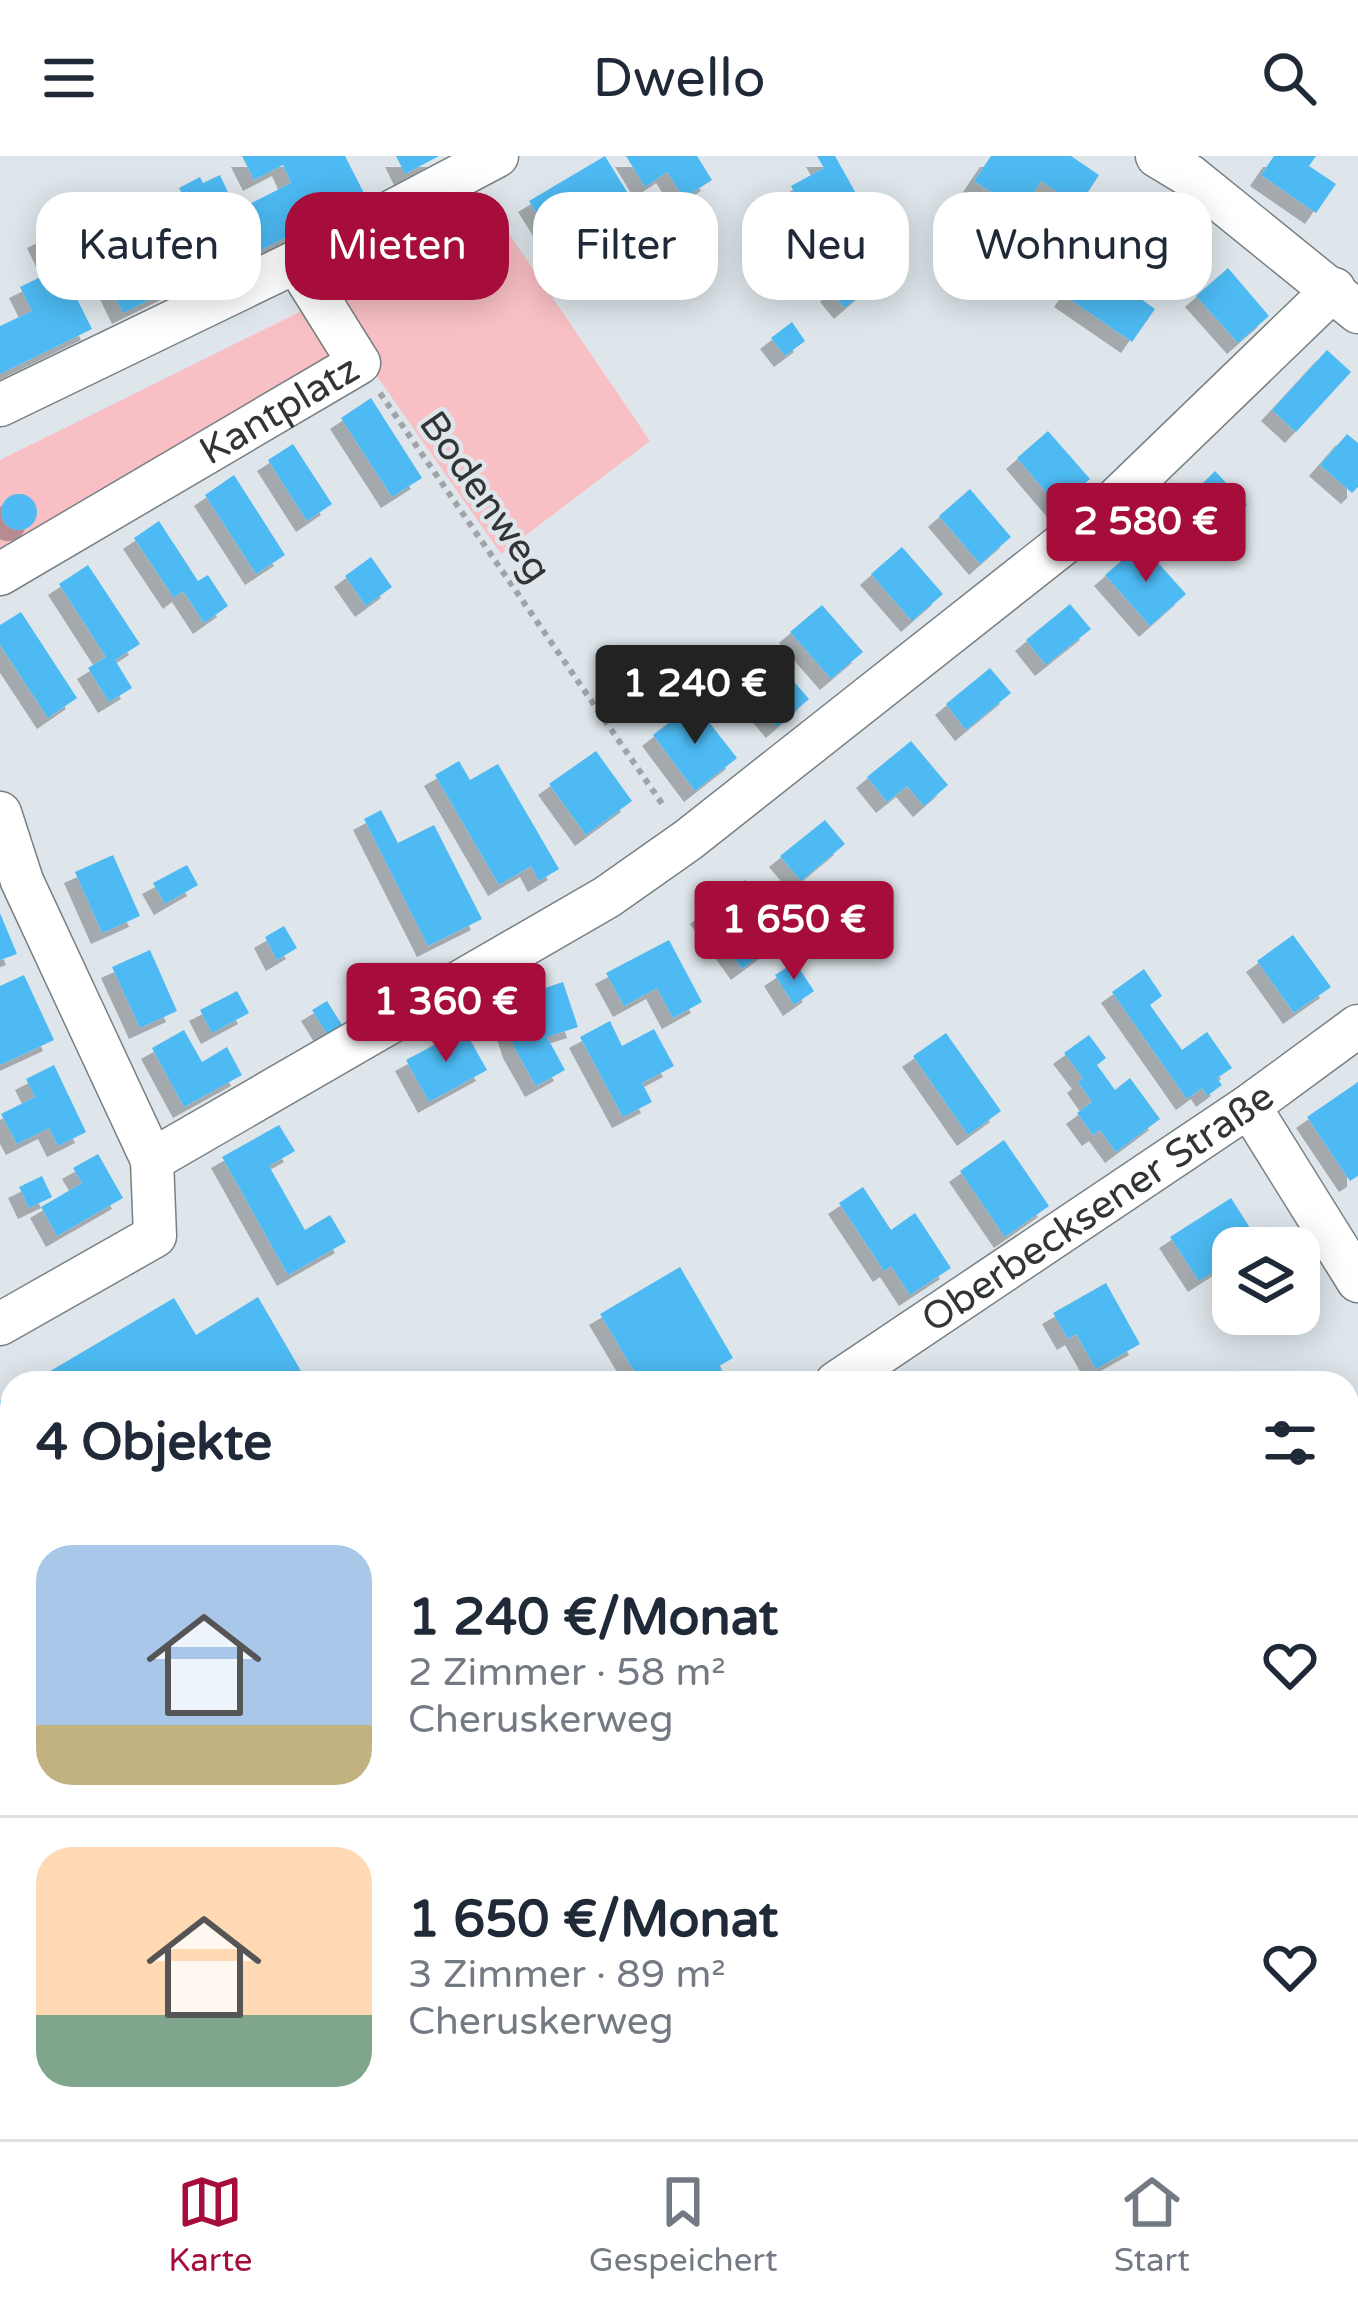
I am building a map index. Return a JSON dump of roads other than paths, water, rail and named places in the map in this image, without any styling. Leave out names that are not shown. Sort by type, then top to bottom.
[{"type":"street","points":[[429,192],[497,156]]},
{"type":"street","points":[[152,1160],[607,897],[688,840],[1101,514],[1346,300],[1190,176],[1157,156]]},
{"type":"street","points":[[0,405],[285,267]]},
{"type":"street","name":"Kantplatz","points":[[0,574],[359,363],[320,300]]},
{"type":"street","points":[[0,814],[22,881],[152,1160],[155,1236],[0,1324]]},
{"type":"street","name":"Oberbecksener Straße","points":[[854,1371],[1250,1106],[1358,1026]]},
{"type":"street","points":[[1250,1106],[1358,1280]]}]
